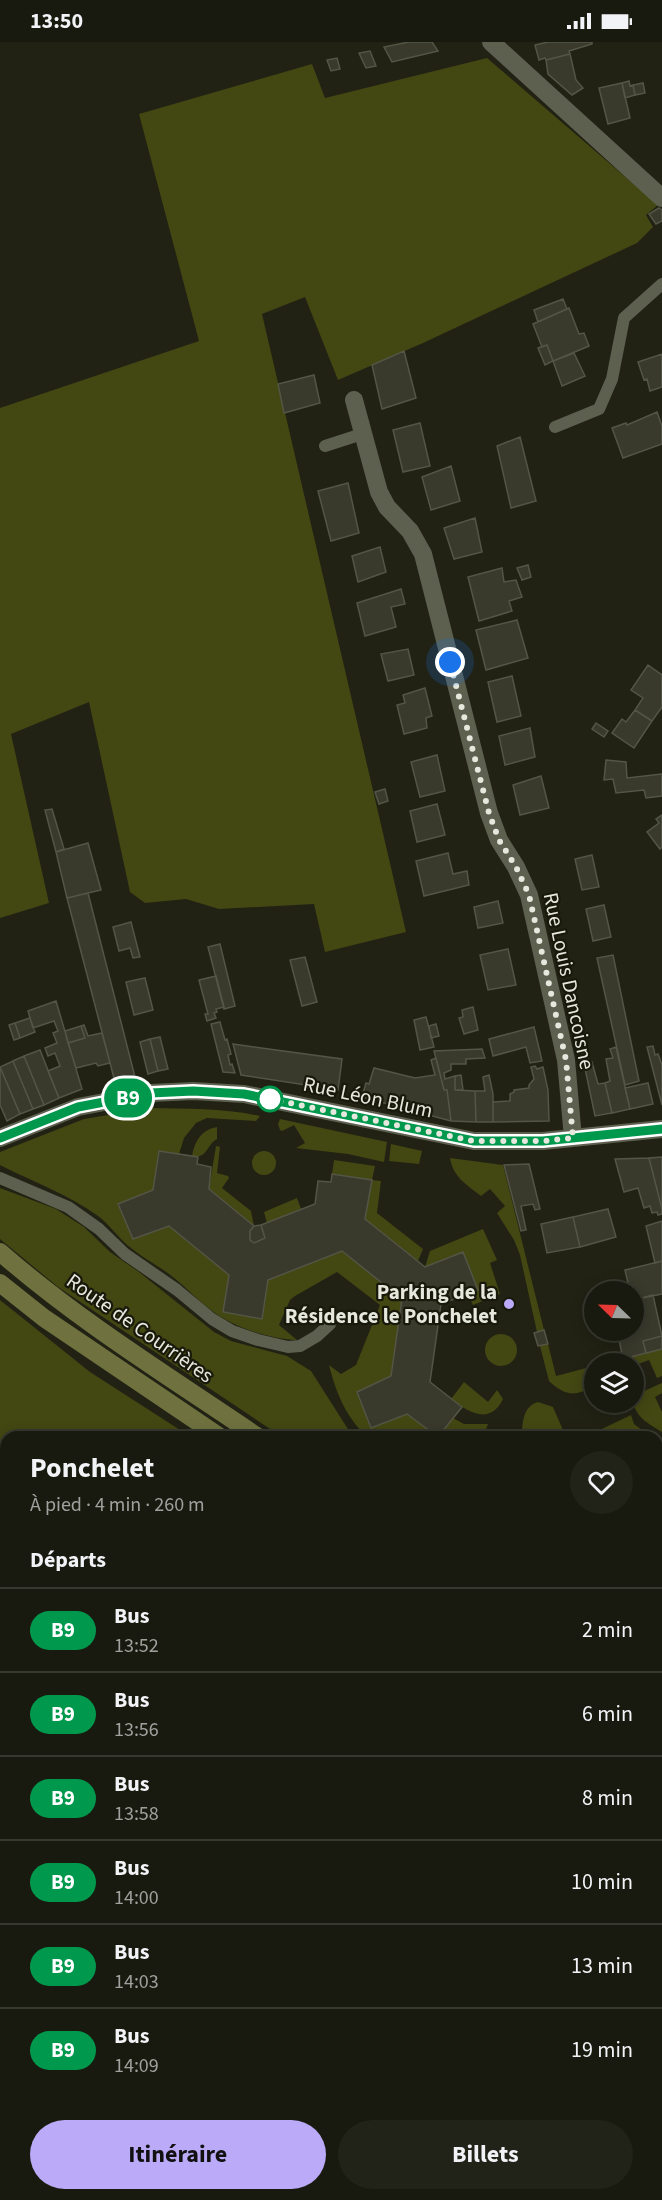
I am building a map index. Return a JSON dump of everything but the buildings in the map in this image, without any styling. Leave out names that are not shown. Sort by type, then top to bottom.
[{"type":"main road","name":"Route de Courrières","points":[[0,1252],[24,1273],[123,1347],[249,1431]]},
{"type":"main road","name":"Route de Courrières","points":[[0,1283],[53,1324],[211,1431]]},
{"type":"street","points":[[491,42],[662,198]]},
{"type":"street","name":"Rue Louis Dancoisne","points":[[354,400],[379,492],[387,507],[410,531],[423,554],[489,813],[499,840],[516,867],[529,895],[566,1060],[573,1138]]},
{"type":"street","name":"Rue Léon Blum","points":[[0,1138],[78,1107],[151,1093],[193,1091],[244,1094],[474,1141],[543,1141],[662,1129]]},
{"type":"lane","points":[[555,427],[599,409],[612,379],[624,318],[662,284]]},
{"type":"lane","points":[[325,446],[362,434]]},
{"type":"lane","points":[[0,1178],[68,1207],[99,1229],[125,1254],[177,1290],[212,1319],[232,1331],[288,1347],[300,1346],[317,1336],[330,1324]]},
{"type":"green space","points":[[487,58],[658,205],[646,215],[653,227],[637,243],[338,380],[305,297],[262,314],[406,932],[325,952],[314,904],[219,909],[186,899],[145,903],[130,892],[89,702],[11,734],[49,903],[0,918],[0,408],[199,341],[139,114],[312,64],[325,98]]},
{"type":"green space","points":[[151,1108],[219,1110],[260,1116],[256,1121],[207,1118],[196,1123],[184,1138],[179,1154],[153,1190],[118,1204],[133,1239],[169,1226],[229,1275],[224,1312],[261,1319],[268,1280],[342,1251],[402,1299],[391,1376],[357,1392],[371,1428],[403,1409],[430,1431],[362,1431],[348,1413],[329,1365],[341,1374],[356,1365],[380,1305],[337,1272],[290,1300],[279,1325],[297,1340],[252,1331],[230,1322],[211,1310],[174,1278],[131,1248],[87,1208],[0,1165],[0,1152],[84,1119]]},
{"type":"green space","points":[[280,1119],[387,1142],[384,1162],[348,1154],[296,1148],[305,1143],[294,1125],[280,1130],[278,1124]]},
{"type":"green space","points":[[217,1127],[217,1139],[204,1154],[192,1156],[200,1137],[211,1128]]},
{"type":"green space","points":[[391,1144],[422,1151],[419,1164],[389,1161]]},
{"type":"green space","points":[[216,1146],[220,1147],[217,1173],[229,1178],[222,1188],[251,1211],[254,1226],[209,1189]]},
{"type":"green space","points":[[264,1151],[273,1154],[276,1163],[273,1172],[264,1175],[255,1172],[252,1163],[255,1154]]},
{"type":"green space","points":[[450,1158],[503,1165],[544,1330],[537,1332],[520,1255],[514,1240],[497,1213],[505,1206],[490,1189],[481,1196],[465,1184],[454,1170]]},
{"type":"green space","points":[[334,1160],[375,1166],[372,1180],[381,1181],[377,1213],[423,1249],[418,1261],[365,1219],[332,1174]]},
{"type":"green space","points":[[0,1188],[56,1209],[84,1227],[110,1252],[139,1272],[214,1332],[231,1341],[287,1356],[311,1371],[349,1431],[273,1431],[58,1287],[0,1239]]},
{"type":"green space","points":[[297,1198],[301,1209],[267,1223],[264,1212]]},
{"type":"green space","points":[[483,1229],[497,1260],[490,1263],[500,1294],[473,1305],[468,1294],[478,1289],[463,1252],[425,1267],[430,1251]]},
{"type":"green space","points":[[0,1300],[90,1372],[182,1431],[0,1431]]},
{"type":"green space","points":[[501,1334],[512,1339],[517,1350],[512,1361],[501,1366],[490,1361],[485,1350],[490,1339]]},
{"type":"green space","points":[[548,1344],[556,1376],[584,1369],[584,1391],[565,1392],[549,1381],[540,1346]]},
{"type":"green space","points":[[662,1349],[662,1376],[657,1378],[649,1360],[644,1362],[644,1354]]},
{"type":"green space","points":[[464,1382],[488,1402],[497,1390],[503,1399],[492,1412],[478,1414],[471,1412],[451,1399]]},
{"type":"green space","points":[[662,1383],[662,1393],[655,1397],[662,1412],[662,1431],[638,1414],[644,1413],[644,1391]]},
{"type":"green space","points":[[538,1402],[553,1407],[563,1431],[522,1431],[526,1411]]},
{"type":"green space","points":[[631,1415],[634,1424],[643,1431],[598,1431]]},
{"type":"green space","points":[[453,1418],[464,1424],[488,1424],[485,1431],[443,1431]]},
{"type":"bus line","name":"B9","points":[[0,1138],[78,1107],[151,1093],[193,1091],[244,1094],[474,1141],[543,1141],[662,1129]]},
{"type":"place","name":"Parking de la Résidence le Ponchelet","points":[[509,1304]]},
{"type":"route","points":[[270,1099],[474,1141],[543,1141],[573,1138],[566,1060],[529,895],[516,867],[499,840],[489,813],[450,662]]}]
